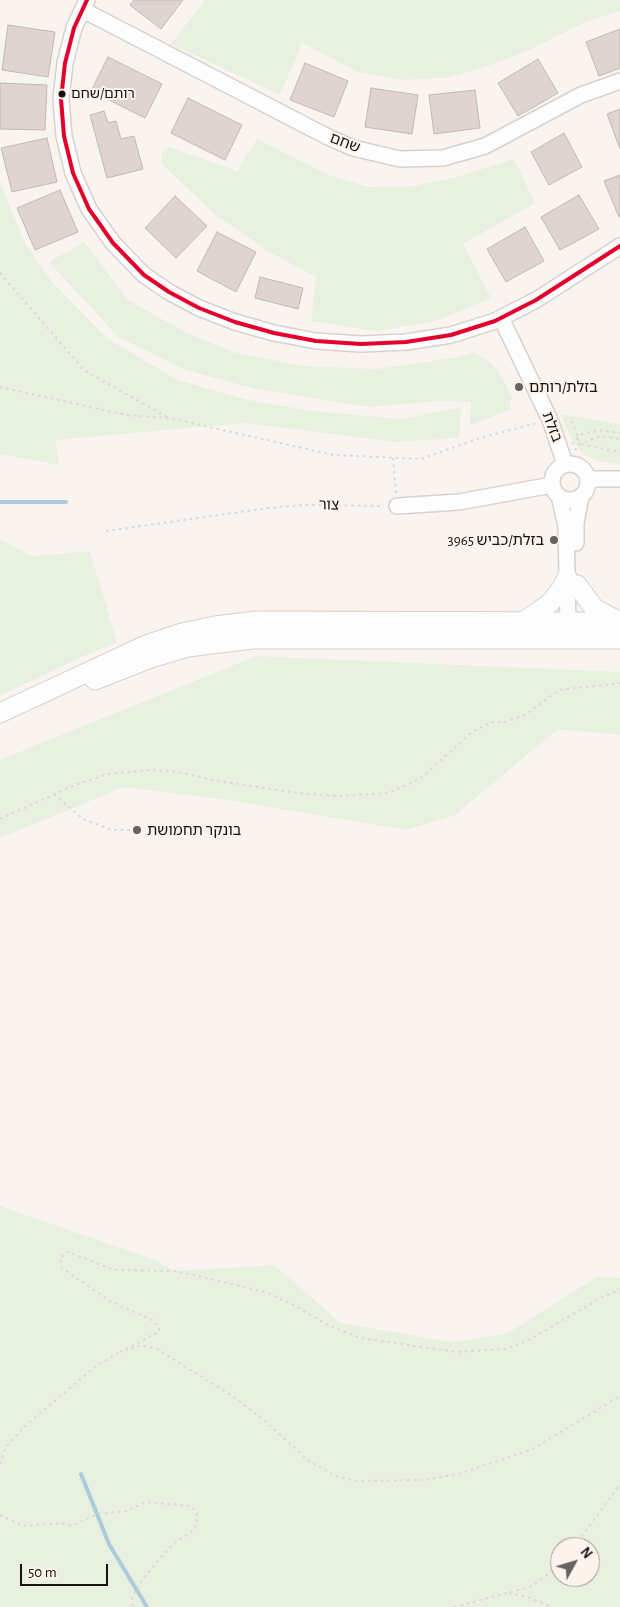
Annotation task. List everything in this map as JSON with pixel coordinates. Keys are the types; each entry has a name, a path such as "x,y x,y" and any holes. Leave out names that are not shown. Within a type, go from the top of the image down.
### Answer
{"main road":[{"path":"523,622 550,603 572,581 594,608 620,622"},
{"path":"0,714 146,645 182,633 215,626 257,621 523,622 573,627 620,639"},
{"path":"0,714 152,658 216,642 573,627 620,622"}],"street":[{"name":"שחם","path":"85,5 328,137 353,148 400,159 443,158 485,146 581,95 620,81"},
{"path":"85,5 74,28 65,63 61,99 66,145 72,173 89,209 112,243 144,275 169,292 199,308 234,322 274,333 316,341 361,344 406,342 451,335 501,318 536,300 620,246"},
{"name":"בזלת","path":"501,318 550,420 563,459"},
{"path":"572,581 576,523 581,497 587,489 588,479 580,466 563,459 553,475 566,526 572,581 573,627"},
{"path":"588,479 620,479"},
{"path":"397,506 459,502 556,490 570,500 581,497"}],"path":[{"path":"0,272 84,370 169,418"},
{"path":"0,387 126,415 169,418 334,455 421,458 483,438 550,420"},
{"path":"572,421 580,444"},
{"path":"563,459 582,434 597,430 620,433"},
{"path":"563,459 580,444 600,436 620,439"},
{"path":"580,444 620,452"},
{"path":"393,457 397,506"},
{"name":"צור","path":"106,531 296,505 397,506"},
{"path":"0,818 74,785 108,774 150,770 178,772 213,780 296,793 338,796 388,793 420,779 472,732 491,722 505,722 525,715 559,690 620,683"},
{"path":"54,794 83,819 112,830 137,830"},
{"path":"0,1464 6,1447 24,1427 96,1366 160,1332 154,1320 110,1301 62,1268 60,1258 68,1252 114,1270 176,1271 265,1292 292,1304 328,1325 360,1338 456,1352 505,1349 527,1341 604,1296 620,1290"},
{"path":"120,1352 141,1345 157,1349 234,1397 265,1421 309,1461 336,1476 357,1481 423,1480 458,1474 531,1450 620,1396"},
{"path":"581,1537 620,1484"},
{"path":"0,1515 23,1526 62,1523 71,1526 98,1514 127,1511 145,1502 191,1506 197,1513 197,1524 191,1532 174,1543 142,1580 132,1597 133,1607"},
{"path":"454,1607 530,1587 550,1571"},
{"path":"507,1593 528,1597 552,1607"}],"green space":[{"path":"205,0 620,0 620,11 585,22 529,50 485,67 447,78 400,80 358,72 302,43 280,95 171,44"},
{"path":"257,139 331,176 369,187 414,186 460,176 514,159 535,203 463,244 491,298 436,321 376,331 311,321 316,277 269,252 213,213 161,163 162,153 169,147 237,171"},
{"path":"0,183 25,243 52,282 108,339 177,380 248,400 313,411 403,419 461,407 459,438 396,442 245,423 55,440 59,465 0,454"},
{"path":"84,242 128,300 185,332 233,352 303,366 377,369 459,357 474,352 491,363 502,378 512,397 509,410 470,425 471,402 439,401 370,407 256,389 186,370 118,337 49,262"},
{"path":"561,414 620,424 620,464 596,461 583,454 570,437"},
{"path":"0,539 31,556 90,551 117,643 81,657 0,696"},
{"path":"256,656 620,672 620,735 558,729 455,815 406,830 227,800 124,787 0,838 0,760"},
{"path":"0,1206 155,1260 176,1271 274,1265 341,1323 451,1342 506,1334 597,1277 620,1278 620,1607 0,1607"}],"building":[{"path":"134,0 183,0 161,29 130,5"},
{"path":"8,25 55,32 48,77 2,70"},
{"path":"620,29 620,68 599,76 586,42"},
{"path":"108,57 162,84 145,118 91,91"},
{"path":"538,59 558,93 518,116 498,83"},
{"path":"305,63 348,81 334,117 290,100"},
{"path":"0,83 47,85 45,130 0,129"},
{"path":"371,88 418,95 412,134 365,127"},
{"path":"475,90 480,128 434,134 429,95"},
{"path":"188,98 242,125 225,160 171,133"},
{"path":"620,109 620,149 607,114"},
{"path":"104,111 108,123 116,121 121,139 134,136 143,169 107,178 90,115"},
{"path":"564,133 582,167 549,185 531,152"},
{"path":"47,138 57,182 12,192 1,148"},
{"path":"620,175 620,217 619,217 604,181"},
{"path":"60,190 78,232 35,250 17,208"},
{"path":"579,195 599,229 560,250 541,217"},
{"path":"175,196 207,226 176,258 145,228"},
{"path":"525,227 544,261 506,282 487,249"},
{"path":"217,232 256,252 236,292 197,271"},
{"path":"260,277 303,288 298,309 255,298"}],"waterway":[{"path":"0,502 66,502"},
{"path":"81,1474 109,1544 147,1607"}],"transit line":[{"path":"87,0 74,28 65,63 61,99 64,136 73,173 89,209 113,243 144,275 169,292 199,308 235,322 274,333 316,341 361,344 406,342 451,335 495,321 536,300 620,246"}],"place":[{"name":"רותם/שחם","path":"62,94"},
{"name":"בזלת/רותם","path":"519,387"},
{"name":"בזלת/כביש 3965","path":"554,540"},
{"name":"בונקר תחמושת","path":"137,830"}]}
